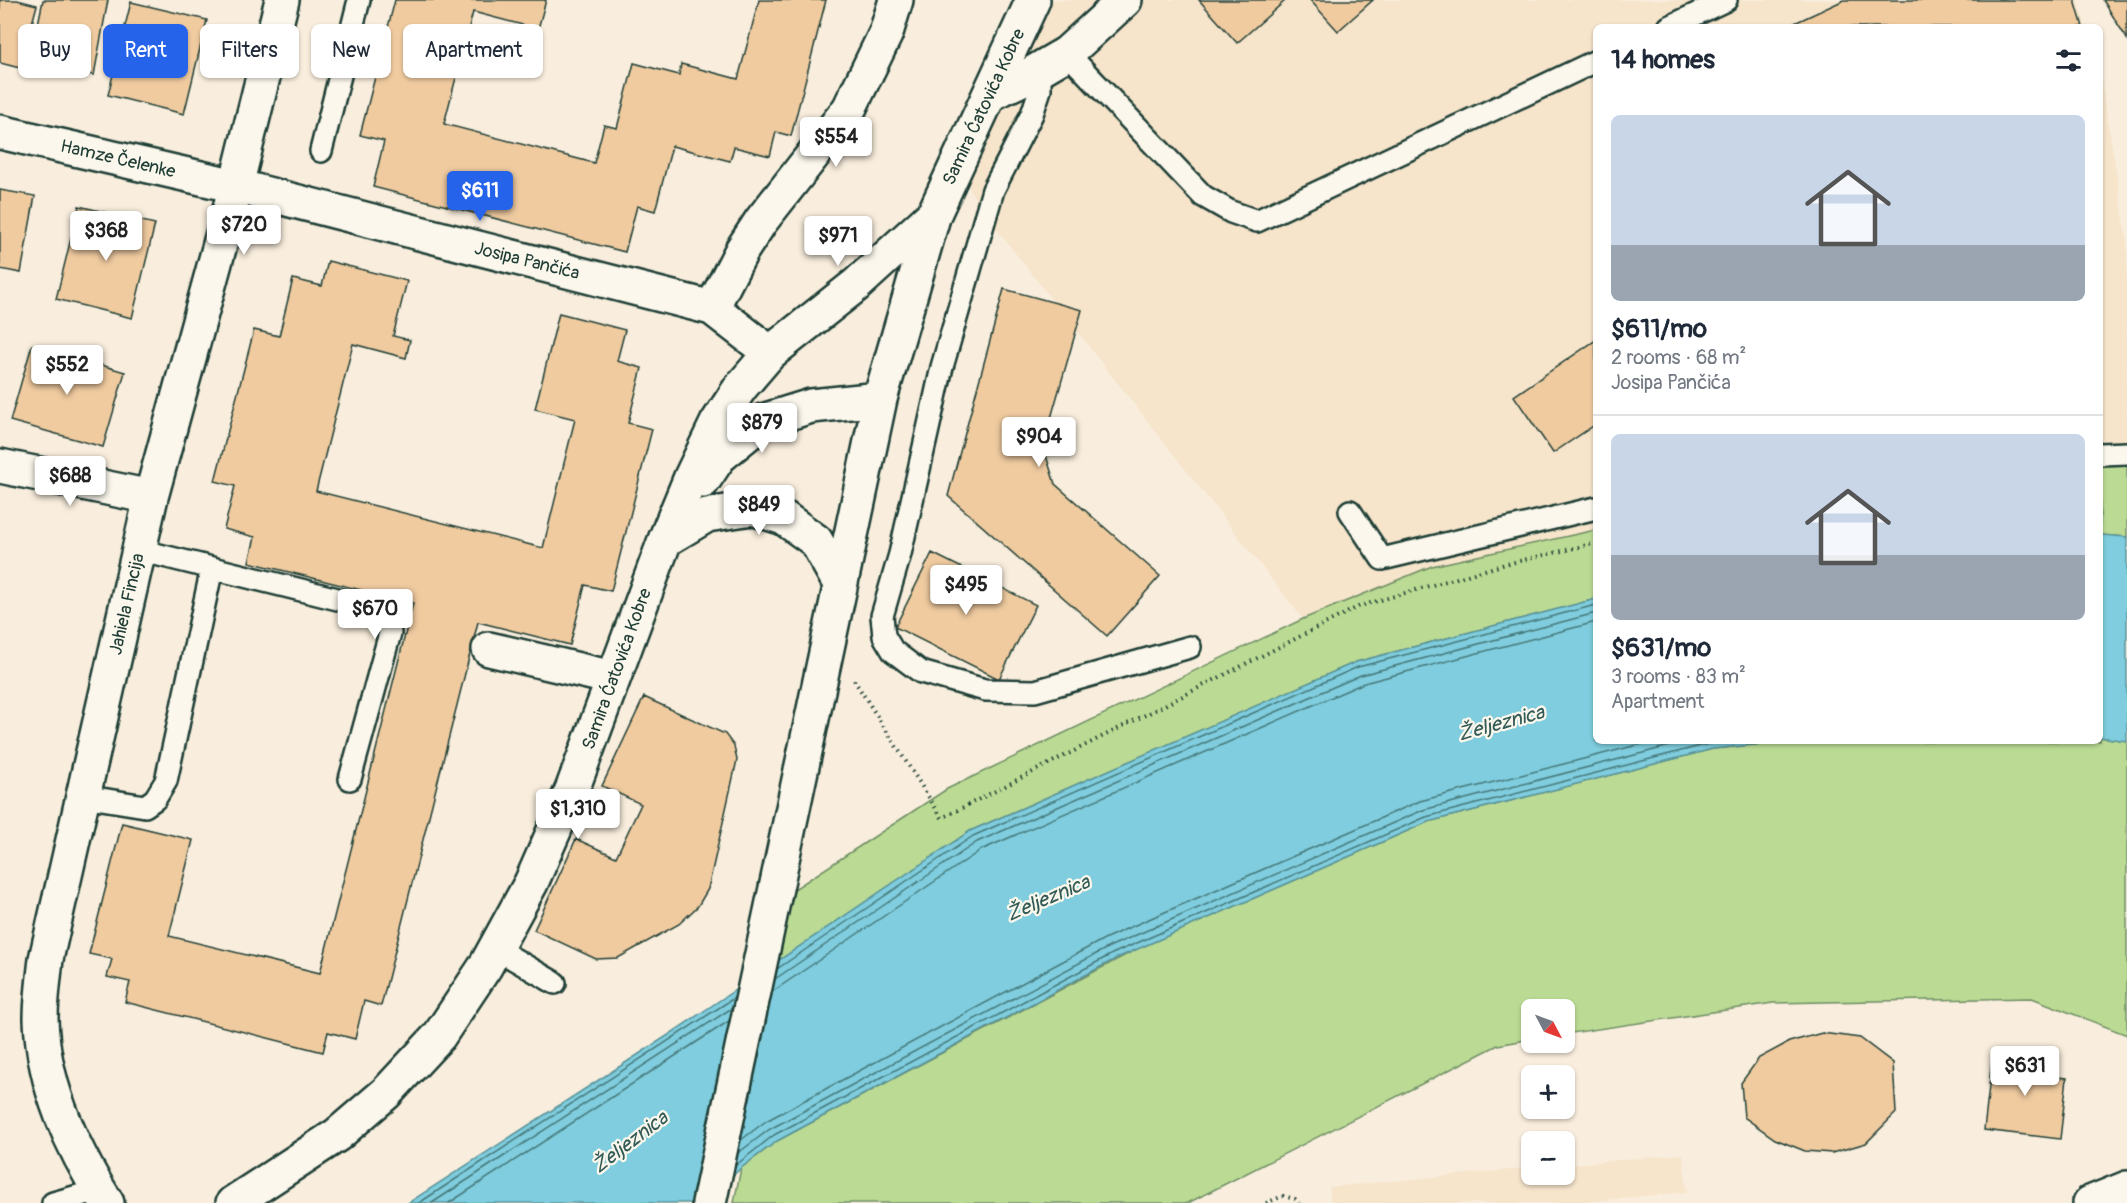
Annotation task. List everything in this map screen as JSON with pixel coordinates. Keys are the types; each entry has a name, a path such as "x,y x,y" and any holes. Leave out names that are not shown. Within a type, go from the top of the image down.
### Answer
{"street":[{"name":"Jahiela Fincija","path":"103,1197 73,1145 56,1103 45,1056 41,1018 46,959 151,497 236,186 282,0"},
{"path":"712,308 742,250 761,221 849,109 886,33 896,0"},
{"name":"Samira Ćatovića Kobre","path":"710,1203 880,399 934,214 1033,0"},
{"path":"990,94 1053,61 1125,0"},
{"name":"Hamze Čelenke","path":"0,132 236,186"},
{"name":"Josipa Pančića","path":"236,186 712,308 770,353"},
{"name":"Samira Ćatovića Kobre","path":"233,1203 337,1136 386,1094 439,1036 495,948 531,883 572,790 665,540 691,477 717,423 740,388 770,353 856,285 934,214"},
{"path":"665,540 719,457 763,421 811,406 880,399"},
{"path":"0,466 151,497"},
{"path":"665,540 707,515 752,508 784,518 816,541 840,584"},
{"path":"489,649 613,678"},
{"path":"2090,1203 2127,1188"}],"lane":[{"path":"321,151 359,0"},
{"path":"1674,24 1726,0"},
{"path":"1190,647 1035,691 985,690 921,672 892,651 884,636 882,616 900,554 942,367 993,190 1032,114 1053,61 1203,196 1231,212 1257,221 1593,62"},
{"path":"2103,454 2127,453"},
{"path":"1350,511 1382,559 1593,509"},
{"path":"139,550 378,609 387,618 390,633 350,779"},
{"path":"83,796 145,806 155,799 166,781 212,568"},
{"path":"495,948 555,984"},
{"path":"53,1203 103,1197"}],"path":[{"path":"826,649 942,818 1360,606 1502,565 1593,544"},
{"path":"1266,1203 1283,1196 1295,1199 1299,1203"}],"shaded area":[{"path":"1033,0 2078,0 2085,24 1593,24 1593,531 1432,566 1303,619 980,208 956,165"},
{"path":"2103,92 2127,238 2127,453 2103,454"},
{"path":"1683,1154 1687,1192 1572,1203 1331,1203 1329,1187 1521,1169 1521,1185 1575,1185 1575,1164"}],"green space":[{"path":"2127,453 2127,537 2103,535 2103,454"},
{"path":"1593,531 1593,600 1356,662 970,831 757,979 773,903 947,789 1303,619 1432,566"},
{"path":"2103,737 2127,741 2127,1035 2032,998 1773,1003 1575,1033 1575,999 1521,999 1521,1041 1498,1045 1188,1203 734,1203 741,1168 777,1141 1135,950 1428,822 1713,749 1763,744 2103,744"}],"water":[{"path":"2103,535 2127,537 2127,741 2103,737"},
{"name":"Željeznica","path":"1593,600 1593,744 1763,744 1713,749 1428,822 1117,958 777,1141 741,1168 705,1203 408,1203 670,1034 970,831 1356,662"}],"building":[{"path":"0,0 17,0 37,5 32,24 18,24 18,68 0,63"},
{"path":"43,0 108,0 94,75 91,74 91,24 38,24"},
{"path":"395,0 546,0 539,24 519,24 473,12 470,24 403,24 403,78 456,78 444,124 594,163 604,125 617,128 634,63 679,75 681,64 738,79 759,0 826,0 791,136 776,132 770,156 734,147 730,161 672,146 655,211 637,206 625,252 373,187 384,141 360,135 375,78 391,78 391,24 389,24"},
{"path":"1199,0 1286,0 1237,43"},
{"path":"1310,0 1373,0 1338,31"},
{"path":"1844,0 2075,0 2082,24 1792,24"},
{"path":"2103,0 2127,0 2127,39"},
{"path":"131,2 207,20 206,24 200,24 200,49 184,114 108,95 112,78 188,78 188,24 126,24"},
{"path":"0,190 35,196 21,273 0,269"},
{"path":"79,206 155,224 132,318 56,299"},
{"path":"328,261 407,281 393,336 410,340 406,358 353,344 316,491 543,548 575,419 535,409 559,313 625,330 617,361 642,368 628,423 652,429 611,591 585,585 570,645 478,622 381,1006 364,1001 355,1039 328,1032 323,1052 125,1002 130,982 107,977 112,959 89,954 122,823 193,840 169,936 320,973 413,603 249,562 255,537 224,529 235,486 215,481 254,330 279,336 293,279 322,286"},
{"path":"1004,289 1082,310 1043,446 1055,484 1160,576 1107,636 948,496"},
{"path":"1593,342 1593,426 1553,453 1514,396"},
{"path":"32,345 125,372 103,447 10,421"},
{"path":"932,553 1036,605 999,679 895,627"},
{"path":"644,697 725,734 734,746 737,760 708,889 698,906 679,924 618,958 596,959 534,930 576,839 616,857 641,804 602,786"},
{"path":"1822,1033 1860,1038 1893,1063 1896,1113 1866,1143 1832,1153 1805,1151 1775,1139 1744,1117 1741,1083 1759,1058 1789,1042"},
{"path":"1993,1051 2049,1057 2047,1076 2067,1078 2060,1139 1984,1130"}]}
